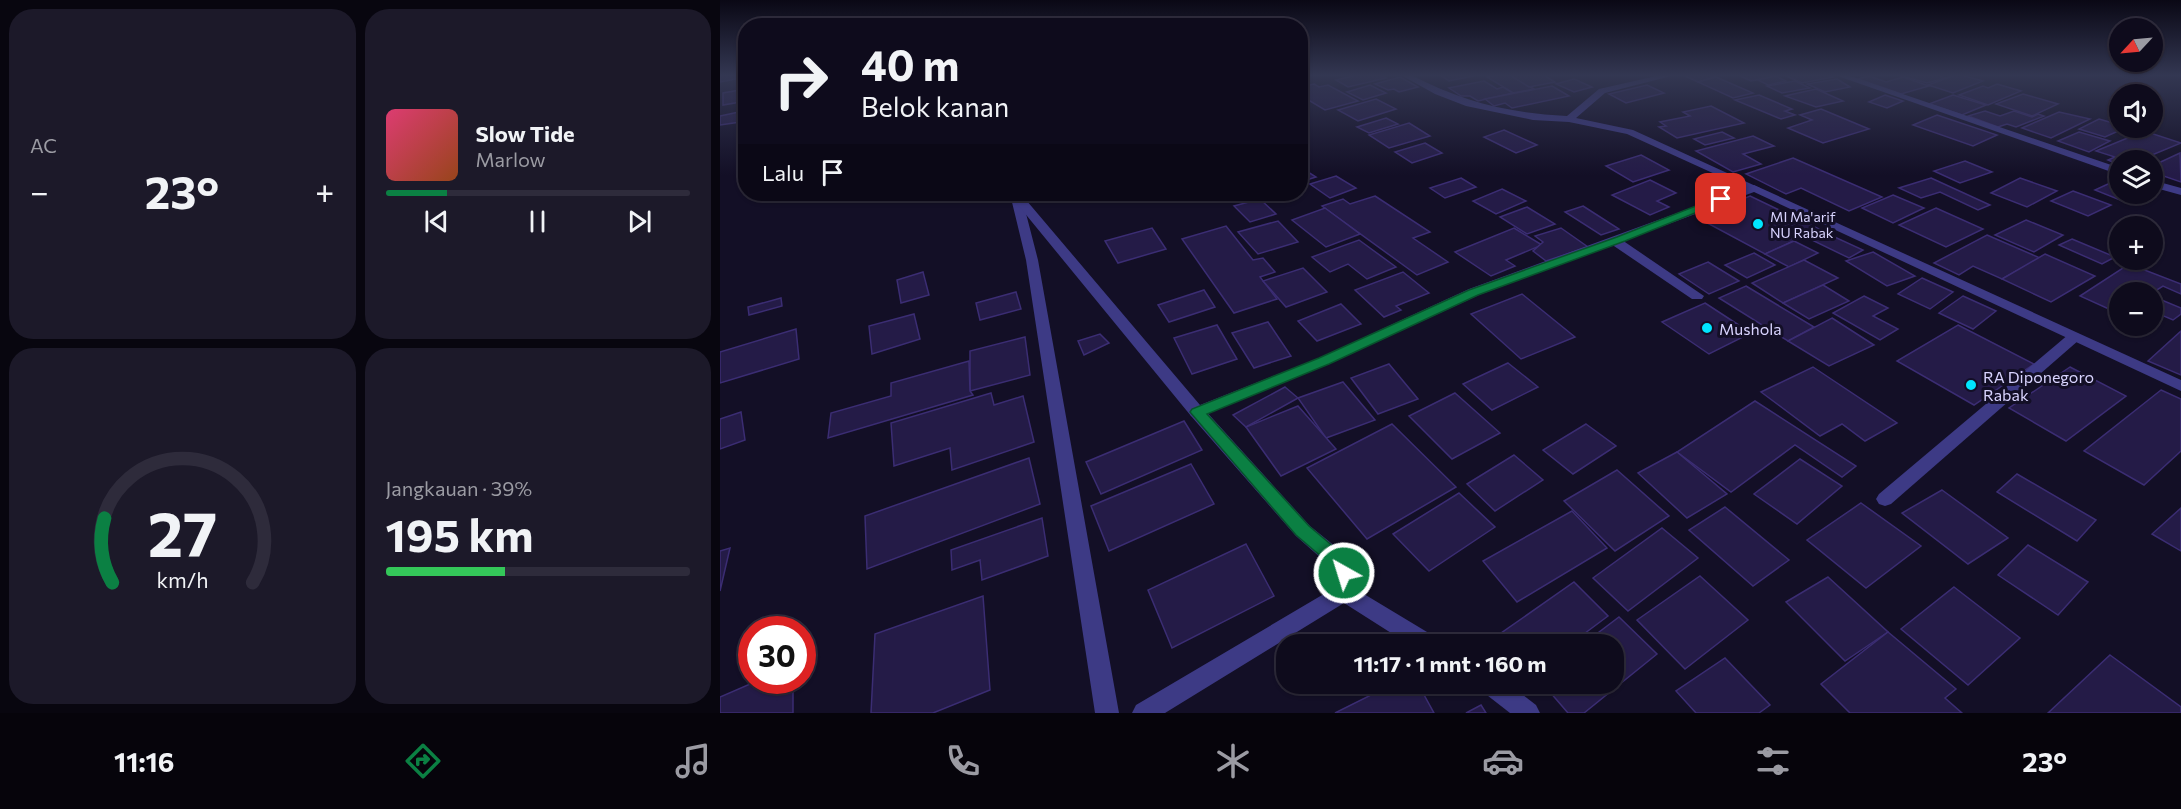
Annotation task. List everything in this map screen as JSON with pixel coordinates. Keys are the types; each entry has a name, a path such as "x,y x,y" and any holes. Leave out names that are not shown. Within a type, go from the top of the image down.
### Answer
{"street":[{"path":"1490,108 1533,117 1569,119 1630,132 2181,386"},
{"path":"1569,119 1582,108"},
{"path":"1935,108 2109,168"},
{"path":"2163,186 2181,192"},
{"path":"1197,412 1324,361 1474,292 1754,188"},
{"path":"1017,201 1032,260 1107,713"},
{"path":"1021,201 1197,412 1303,531 1329,553 1344,573 1344,592"},
{"path":"1615,241 1697,296"},
{"path":"1885,498 2074,337"},
{"path":"1344,592 1411,634"},
{"path":"1144,713 1344,592"},
{"path":"1504,694 1528,713"}],"building":[{"path":"1344,108 1396,109 1358,121 1338,110"},
{"path":"1715,108 1744,123 1677,138 1659,127 1666,126 1660,122 1690,116 1683,112"},
{"path":"1755,108 1792,109 1785,111 1795,115 1781,119"},
{"path":"1942,108 1978,108 1962,115"},
{"path":"2009,108 2049,108 2032,116"},
{"path":"1821,109 1869,129 1823,143 1788,128 1812,120 1800,115"},
{"path":"1985,111 2000,116 2014,111 2032,117 2038,114 2044,116 2016,127 2007,124 1998,127 1968,116"},
{"path":"738,112 738,122 720,125 720,116"},
{"path":"2059,112 2090,119 2051,138 2022,128"},
{"path":"1937,115 1997,135 1973,146 1913,125"},
{"path":"1386,118 1398,124 1369,133 1357,127"},
{"path":"2099,119 2109,122 2109,135 2105,137 2079,129"},
{"path":"1409,123 1430,136 1389,148 1369,135"},
{"path":"1504,130 1537,145 1516,153 1484,137"},
{"path":"1722,132 1734,138 1705,145 1694,139"},
{"path":"2079,132 2110,141 2089,152 2058,141"},
{"path":"1753,136 1774,146 1743,154 1761,164 1733,172 1696,151"},
{"path":"2163,137 2181,143 2163,150 2109,150 2109,155 2096,151 2128,138"},
{"path":"1425,143 1442,153 1412,163 1395,152"},
{"path":"2180,153 2181,182 2163,176 2163,161"},
{"path":"1641,155 1669,170 1633,182 1606,166"},
{"path":"1793,158 1882,197 1849,211 1801,188 1786,194 1746,174"},
{"path":"1965,161 1992,172 1960,183 1934,171"},
{"path":"1308,172 1316,177 1308,180"},
{"path":"1336,176 1356,188 1330,198 1310,184"},
{"path":"1461,178 1476,187 1445,198 1430,188"},
{"path":"1931,178 1990,205 1978,210 1940,192 1921,198 1899,188"},
{"path":"2020,178 2057,191 2027,207 1991,193"},
{"path":"1650,180 1676,193 1657,201 1669,207 1650,215 1612,195"},
{"path":"2109,184 2109,196 2095,190"},
{"path":"1502,189 1526,201 1496,214 1473,201"},
{"path":"2073,191 2111,205 2088,216 2051,201"},
{"path":"1893,195 1924,208 1893,223 1862,208"},
{"path":"1375,196 1430,232 1413,238 1448,262 1417,275 1322,206 1343,199 1350,204"},
{"name":"MI Ma'arif NU Rabak","path":"1750,196 1819,229 1765,254 1698,218"},
{"path":"1262,201 1276,214 1250,222 1234,206"},
{"path":"1583,206 1619,229 1601,235 1565,212"},
{"path":"1527,207 1555,224 1527,234 1500,217"},
{"path":"1325,208 1360,234 1326,247 1292,220"},
{"path":"1936,208 1983,229 1946,247 1899,225"},
{"path":"2026,220 2063,235 2034,252 1995,235"},
{"path":"1278,221 1298,242 1258,254 1238,232"},
{"path":"1226,226 1253,260 1263,258 1275,272 1260,277 1277,299 1234,313 1182,239"},
{"path":"1152,228 1166,249 1118,263 1105,241"},
{"path":"1514,228 1542,245 1506,260 1515,266 1491,276 1455,252"},
{"path":"1561,228 1588,247 1546,261 1533,251 1543,242 1535,236"},
{"path":"1828,234 1863,250 1849,258 1814,241"},
{"path":"1987,235 2040,258 2002,279 1973,266 1959,275 1934,263"},
{"path":"2072,239 2109,254 2109,260 2102,264 2059,245"},
{"path":"1359,240 1396,267 1367,279 1348,264 1330,272 1312,257"},
{"path":"1794,241 1818,253 1789,267 1765,254"},
{"path":"1873,252 1915,276 1887,286 1846,261"},
{"path":"1754,253 1775,265 1747,278 1725,265"},
{"path":"2045,254 2095,276 2051,302 2002,279"},
{"path":"1804,260 1838,278 1783,303 1752,283"},
{"path":"1708,262 1739,281 1709,294 1679,274"},
{"path":"1303,268 1327,292 1286,307 1263,281"},
{"path":"2120,270 2145,270 2181,284 2181,294 2163,286 2163,282 2109,282 2109,309 2080,296"},
{"path":"923,272 929,295 901,303 897,280"},
{"path":"1403,272 1429,293 1396,306 1401,310 1384,317 1355,290"},
{"path":"1922,278 1953,292 1930,309 1898,294"},
{"path":"1823,285 1849,301 1809,319 1783,303"},
{"path":"1746,286 1814,327 1788,341 1719,298"},
{"path":"1204,290 1215,307 1169,322 1158,305"},
{"path":"1016,292 1021,309 980,320 976,303"},
{"path":"1522,294 1575,337 1521,359 1471,314"},
{"path":"1864,296 1888,308 1873,316 1898,329 1880,340 1833,313"},
{"path":"1963,296 1996,311 1973,329 1939,313"},
{"path":"781,298 782,306 749,315 748,307"},
{"path":"2163,301 2181,308 2181,314 2173,320 2164,316"},
{"name":"Mushola","path":"1705,303 1751,333 1709,354 1662,322"},
{"path":"1341,304 1361,324 1317,341 1298,321"},
{"path":"914,314 920,339 872,354 869,326"},
{"path":"1832,318 1874,345 1829,366 1788,341"},
{"path":"1268,322 1291,356 1254,368 1232,333"},
{"path":"1217,325 1237,359 1192,374 1174,338"},
{"name":"RA Diponegoro Rabak","path":"1958,325 2034,364 1974,405 1897,361"},
{"path":"796,329 799,359 720,383 720,352"},
{"path":"2181,331 2181,375 2148,361"},
{"path":"1100,334 1109,343 1084,355 1078,341"},
{"path":"1025,337 1030,375 970,391 970,351"},
{"path":"969,361 970,391 973,395 828,438 831,413 891,396 891,383"},
{"path":"1508,363 1538,387 1492,410 1463,384"},
{"path":"1389,364 1418,399 1378,414 1351,378"},
{"path":"1813,367 1897,423 1865,441 1842,424 1820,436 1761,392"},
{"path":"2070,367 2126,396 2066,441 2009,408"},
{"path":"1343,382 1375,420 1326,438 1298,398"},
{"path":"1285,387 1298,398 1246,427 1233,415"},
{"path":"2161,390 2181,399 2181,451 2144,485 2084,451"},
{"path":"991,393 994,405 1023,396 1034,442 952,470 950,448 894,466 891,423"},
{"path":"1455,393 1500,433 1452,459 1409,416"},
{"path":"1755,401 1856,466 1842,477 1795,445 1731,492 1677,452"},
{"path":"1298,406 1336,449 1281,476 1246,427"},
{"path":"741,412 745,440 720,449 720,419"},
{"path":"1184,421 1202,450 1101,494 1086,462"},
{"path":"1392,424 1456,487 1367,539 1307,468"},
{"path":"1586,424 1616,446 1573,474 1543,450"},
{"path":"1677,452 1727,494 1687,518 1638,473"},
{"path":"1514,455 1543,480 1495,511 1467,484"},
{"path":"1029,458 1040,504 867,569 865,516"},
{"path":"1800,459 1842,486 1797,524 1754,494"},
{"path":"1191,464 1214,504 1109,551 1091,506"},
{"path":"1617,470 1669,516 1615,551 1564,501"},
{"path":"2017,474 2096,520 2077,541 1997,492"},
{"path":"1942,490 2008,538 1968,564 1902,513"},
{"path":"1459,493 1495,527 1429,571 1393,534"},
{"path":"1861,503 1921,546 1866,588 1807,540"},
{"path":"1725,507 1789,560 1753,586 1689,530"},
{"path":"2181,508 2181,551 2152,534"},
{"path":"1572,511 1607,548 1517,602 1483,561"},
{"path":"1042,518 1048,556 982,580 980,560 952,570 951,550"},
{"path":"1662,528 1698,558 1628,611 1593,578"},
{"path":"1246,544 1274,596 1172,648 1148,590"},
{"path":"2028,545 2088,582 2058,615 1998,575"},
{"path":"730,548 720,591 720,551"},
{"path":"1700,576 1748,620 1685,669 1637,620"},
{"path":"1828,577 1888,632 1845,661 1786,602"},
{"path":"1574,582 1608,616 1584,634 1500,634"},
{"path":"1954,587 2020,638 1968,685 1901,629"},
{"path":"983,596 990,690 933,713 871,713 875,634"},
{"path":"1619,617 1657,654 1624,681 1624,634 1597,634"},
{"path":"1888,632 1956,689 1945,698 1962,713 1850,713 1821,684"},
{"path":"2110,655 2181,707 2181,713 2048,713"},
{"path":"1725,658 1770,705 1759,713 1696,713 1676,691"},
{"path":"738,689 738,694 793,694 793,713 720,713 720,697"},
{"path":"1373,694 1424,694 1434,713 1335,713"},
{"path":"1552,694 1608,694 1584,713 1568,713"},
{"path":"1481,705 1486,713 1466,713"}],"place":[{"name":"MI Ma'arif NU Rabak","path":"1758,224"},
{"name":"Mushola","path":"1707,328"},
{"name":"RA Diponegoro Rabak","path":"1971,385"}],"route":[{"path":"1344,573 1329,553 1303,531 1197,412 1324,361 1474,292 1621,239 1721,199"}]}
